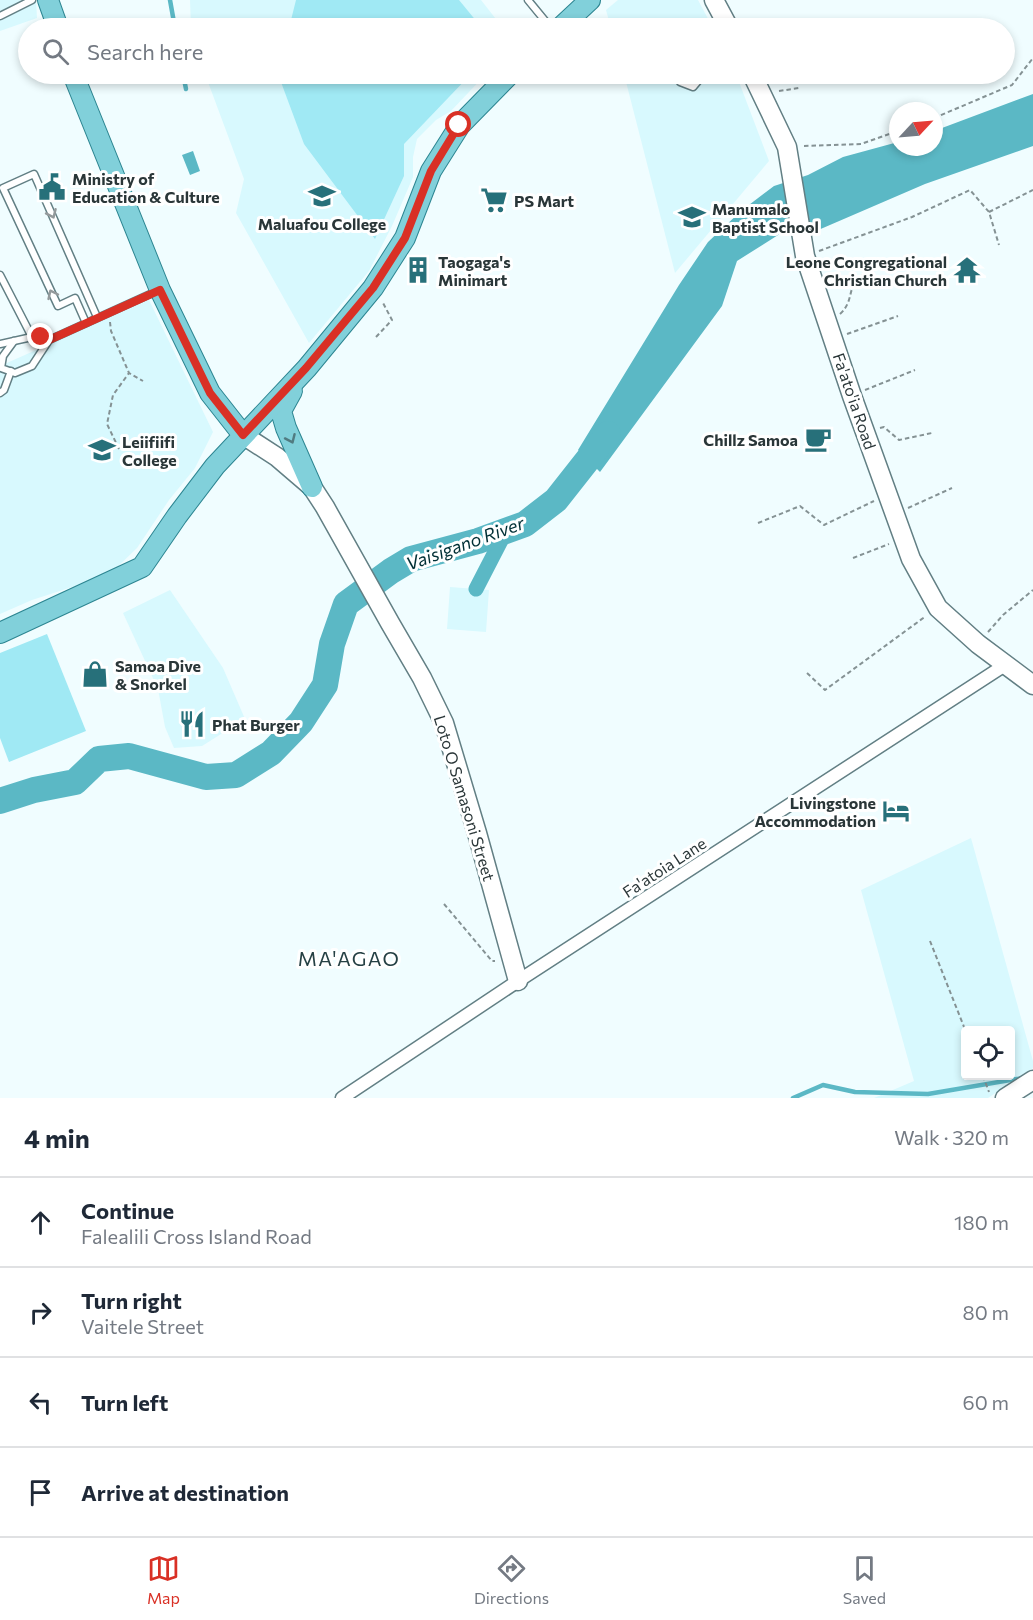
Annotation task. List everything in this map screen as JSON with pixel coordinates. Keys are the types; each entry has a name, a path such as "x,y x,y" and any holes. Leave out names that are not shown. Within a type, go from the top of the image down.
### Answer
{"main road":[{"path":"48,0 54,18"},
{"path":"571,18 590,0"},
{"path":"714,0 724,18"},
{"path":"77,84 160,290 210,393 243,435 277,457 312,487"},
{"path":"0,633 142,567 215,466 306,368 373,288 405,238 431,171 459,125 500,84"},
{"name":"Fa'ato'ia Road","path":"756,84 788,151 804,251 887,495 921,579 938,608 978,644 1033,685"},
{"path":"306,368 281,411 312,487"},
{"name":"Loto O Samasoni Street","path":"312,487 422,678 444,723 518,981"},
{"path":"1005,1098 1031,1085"}],"street":[{"name":"Fa'atoia Lane","path":"342,1098 1005,665"}],"lane":[{"path":"0,16 32,0"},
{"path":"528,0 543,18"},
{"path":"86,322 75,298 58,306 3,188 34,174 97,317"},
{"path":"0,275 32,336"},
{"path":"14,340 3,356 1,368 15,373 32,366 49,340 160,290"},
{"path":"0,344 32,336 49,340"},
{"path":"0,393 4,390 11,371"}],"path":[{"path":"1015,81 1033,58"},
{"path":"943,114 1013,84"},
{"path":"761,94 799,88"},
{"path":"788,151 861,144 889,134"},
{"path":"804,251 912,216 970,190 989,212 999,245"},
{"path":"989,212 1033,190"},
{"path":"827,321 846,309 852,284 858,277 869,271"},
{"path":"373,288 390,313 392,320 376,338"},
{"path":"109,313 111,331 129,373 143,381"},
{"path":"833,339 898,316"},
{"path":"852,396 915,370"},
{"path":"118,449 107,424 113,395 129,373"},
{"path":"866,433 884,427 899,440 932,433"},
{"path":"894,514 952,488"},
{"path":"758,523 800,506 824,525 887,495"},
{"path":"853,558 903,538"},
{"path":"978,644 1003,615 1033,590"},
{"path":"807,673 825,690 938,608"},
{"path":"444,904 492,961 513,962"},
{"path":"930,941 964,1026"},
{"path":"984,1080 991,1098"}],"shaded area":[{"path":"0,0 36,0 37,18 18,18 18,25 0,31"},
{"path":"190,0 481,0 495,18 191,18"},
{"path":"296,0 459,0 474,18 292,18"},
{"path":"618,0 698,0 708,18 608,18 606,10"},
{"name":"Maluafou College","path":"209,84 477,84 451,111 436,120 417,139 413,157 413,177 369,271 309,343 236,213 244,179"},
{"path":"282,84 461,84 404,144 404,176 375,239 304,144"},
{"name":"Manumalo Baptist School","path":"627,84 740,84 769,161 675,273"},
{"path":"1033,94 1033,146 925,184 816,231 786,230 737,261 722,306 600,472 578,450 679,285 708,242 741,211 774,186 808,175 843,157 889,144 889,156 943,156 943,128"},
{"path":"193,151 200,171 190,175 182,155"},
{"name":"Leiifiifi College","path":"149,300 213,432 195,468 169,500 137,548 109,575 32,600 0,614 0,366"},
{"path":"450,587 489,590 486,632 447,629"},
{"path":"170,590 223,668 245,719 202,746 174,748 165,727 158,689 123,613"},
{"path":"47,634 86,731 9,762 0,738 0,653"},
{"path":"971,838 1033,1061 1033,1068 1015,1080 988,1098 874,1098 914,1081 861,890"}],"waterway":[{"path":"170,0 173,18"},
{"path":"185,84 186,89"},
{"name":"Vaisigano River","path":"0,801 34,790 75,782 99,759 129,756 206,777 236,775 271,753 301,722 325,685 332,644 346,604 411,559 478,541 525,524 556,500 608,434"},
{"path":"476,589 506,531"},
{"path":"793,1098 823,1085 855,1092 928,1094 1023,1078"}],"place":[{"name":"Ministry of Education & Culture","path":"52,187"},
{"name":"Maluafou College","path":"322,196"},
{"name":"PS Mart","path":"494,200"},
{"name":"Manumalo Baptist School","path":"692,217"},
{"name":"Taogaga's Minimart","path":"418,270"},
{"name":"Leone Congregational Christian Church","path":"967,270"},
{"name":"Chillz Samoa","path":"818,439"},
{"name":"Leiifiifi College","path":"102,450"},
{"name":"Samoa Dive & Snorkel","path":"95,674"},
{"name":"Phat Burger","path":"192,724"},
{"name":"Livingstone Accommodation","path":"896,811"}],"district":[{"name":"MA'AGAO","path":"349,958"}],"route":[{"path":"41,337 49,340 160,290 210,393 243,435 306,368 373,288 405,238 431,171 459,125"}]}
